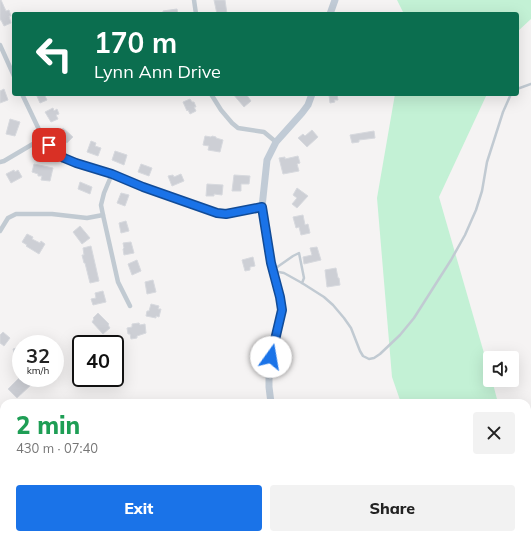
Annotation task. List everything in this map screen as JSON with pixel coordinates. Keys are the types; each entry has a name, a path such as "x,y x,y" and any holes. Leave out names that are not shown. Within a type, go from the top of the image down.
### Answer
{"street":[{"path":"194,0 196,12"},
{"path":"331,12 335,0"},
{"path":"0,45 12,72"},
{"path":"23,96 43,138 55,152 64,158 217,213 226,214 262,207"},
{"path":"212,96 221,110 238,128 264,132 276,142"},
{"path":"270,399 269,366 282,310 271,263 262,207 267,160 276,142 302,113 308,105 311,96"},
{"path":"0,162 43,138"},
{"path":"112,174 101,205 118,282 130,306"},
{"path":"0,231 8,218 16,214 52,214 87,218 103,215"}],"lane":[{"path":"519,88 531,84"},
{"path":"273,270 284,273 302,283 324,297 333,305 351,328 363,356 369,359 374,358 386,350 414,318 465,235 476,210 487,162 503,112 510,96"},
{"path":"273,270 300,252 304,278 302,283"}],"green space":[{"path":"397,0 531,0 531,19 519,30 519,12 403,12"},
{"path":"395,96 486,96 439,197 483,351 483,387 494,387 497,399 400,399 392,377 377,198"}],"building":[{"path":"0,0 6,11 9,10 11,16 9,16 11,23 4,26 0,20"},
{"path":"214,0 225,0 227,12 217,12"},
{"path":"177,9 178,12 163,12"},
{"path":"4,89 8,100 0,103 0,91"},
{"path":"37,96 45,96 47,100 40,103"},
{"path":"235,96 247,96 251,101 244,107"},
{"path":"329,96 337,96 338,100 334,100 335,102 330,103"},
{"path":"190,99 194,102 196,111 190,114 183,102"},
{"path":"53,108 54,111 57,109 59,114 56,115 58,119 51,122 45,112"},
{"path":"10,119 20,122 15,136 6,134"},
{"path":"63,128 73,137 67,143 58,135"},
{"path":"312,130 318,137 307,147 298,138 303,134 305,136"},
{"path":"374,131 375,138 359,140 359,142 352,143 350,135"},
{"path":"205,136 212,136 223,140 220,152 208,150 209,146 203,145"},
{"path":"91,141 96,143 95,146 101,148 98,156 87,152"},
{"path":"115,151 127,155 124,165 112,160"},
{"path":"298,156 300,163 297,164 299,171 283,174 279,158 285,157 285,159"},
{"path":"34,164 53,168 50,181 41,180 42,176 38,176 38,174 32,172"},
{"path":"141,164 152,168 149,176 138,172"},
{"path":"14,170 15,172 18,170 22,177 11,183 6,174"},
{"path":"181,174 184,181 172,186 168,176 173,175 174,177"},
{"path":"234,175 250,176 249,184 241,184 241,191 232,191"},
{"path":"80,182 92,187 90,194 78,189"},
{"path":"207,184 223,185 222,195 214,194 214,196 206,196"},
{"path":"297,188 308,196 297,208 292,204 297,198 293,195"},
{"path":"121,193 129,195 125,206 117,203"},
{"path":"303,215 305,225 308,224 310,233 301,235 299,227 296,228 293,217"},
{"path":"126,221 129,231 121,233 119,223"},
{"path":"80,226 90,238 82,244 73,232"},
{"path":"27,234 33,237 32,239 40,243 41,241 45,244 39,254 22,242"},
{"path":"131,242 134,253 124,255 123,243"},
{"path":"91,246 99,281 90,283 82,255 84,255 83,248"},
{"path":"317,247 321,260 304,264 303,257 312,255 310,248"},
{"path":"253,257 255,266 250,267 250,270 245,271 242,260"},
{"path":"137,260 141,271 132,275 128,264"},
{"path":"336,268 340,285 327,287 325,270"},
{"path":"153,280 156,292 147,294 145,282"},
{"path":"103,291 106,302 93,305 91,299 96,298 95,293"},
{"path":"151,304 159,306 158,309 161,309 159,317 156,316 156,318 146,316"},
{"path":"98,313 109,324 108,325 110,328 103,334 92,322 94,319 93,318"},
{"path":"139,323 140,325 145,324 146,333 137,336 137,338 131,339 127,328 132,327 132,324"},
{"path":"3,332 10,338 4,346 0,343 0,335"},
{"path":"12,385 12,387 29,387 17,398 8,389"}],"route":[{"path":"49,145 55,152 64,158 76,163 112,174 143,187 217,213 226,214 262,207 271,263 282,310 271,357"}]}
